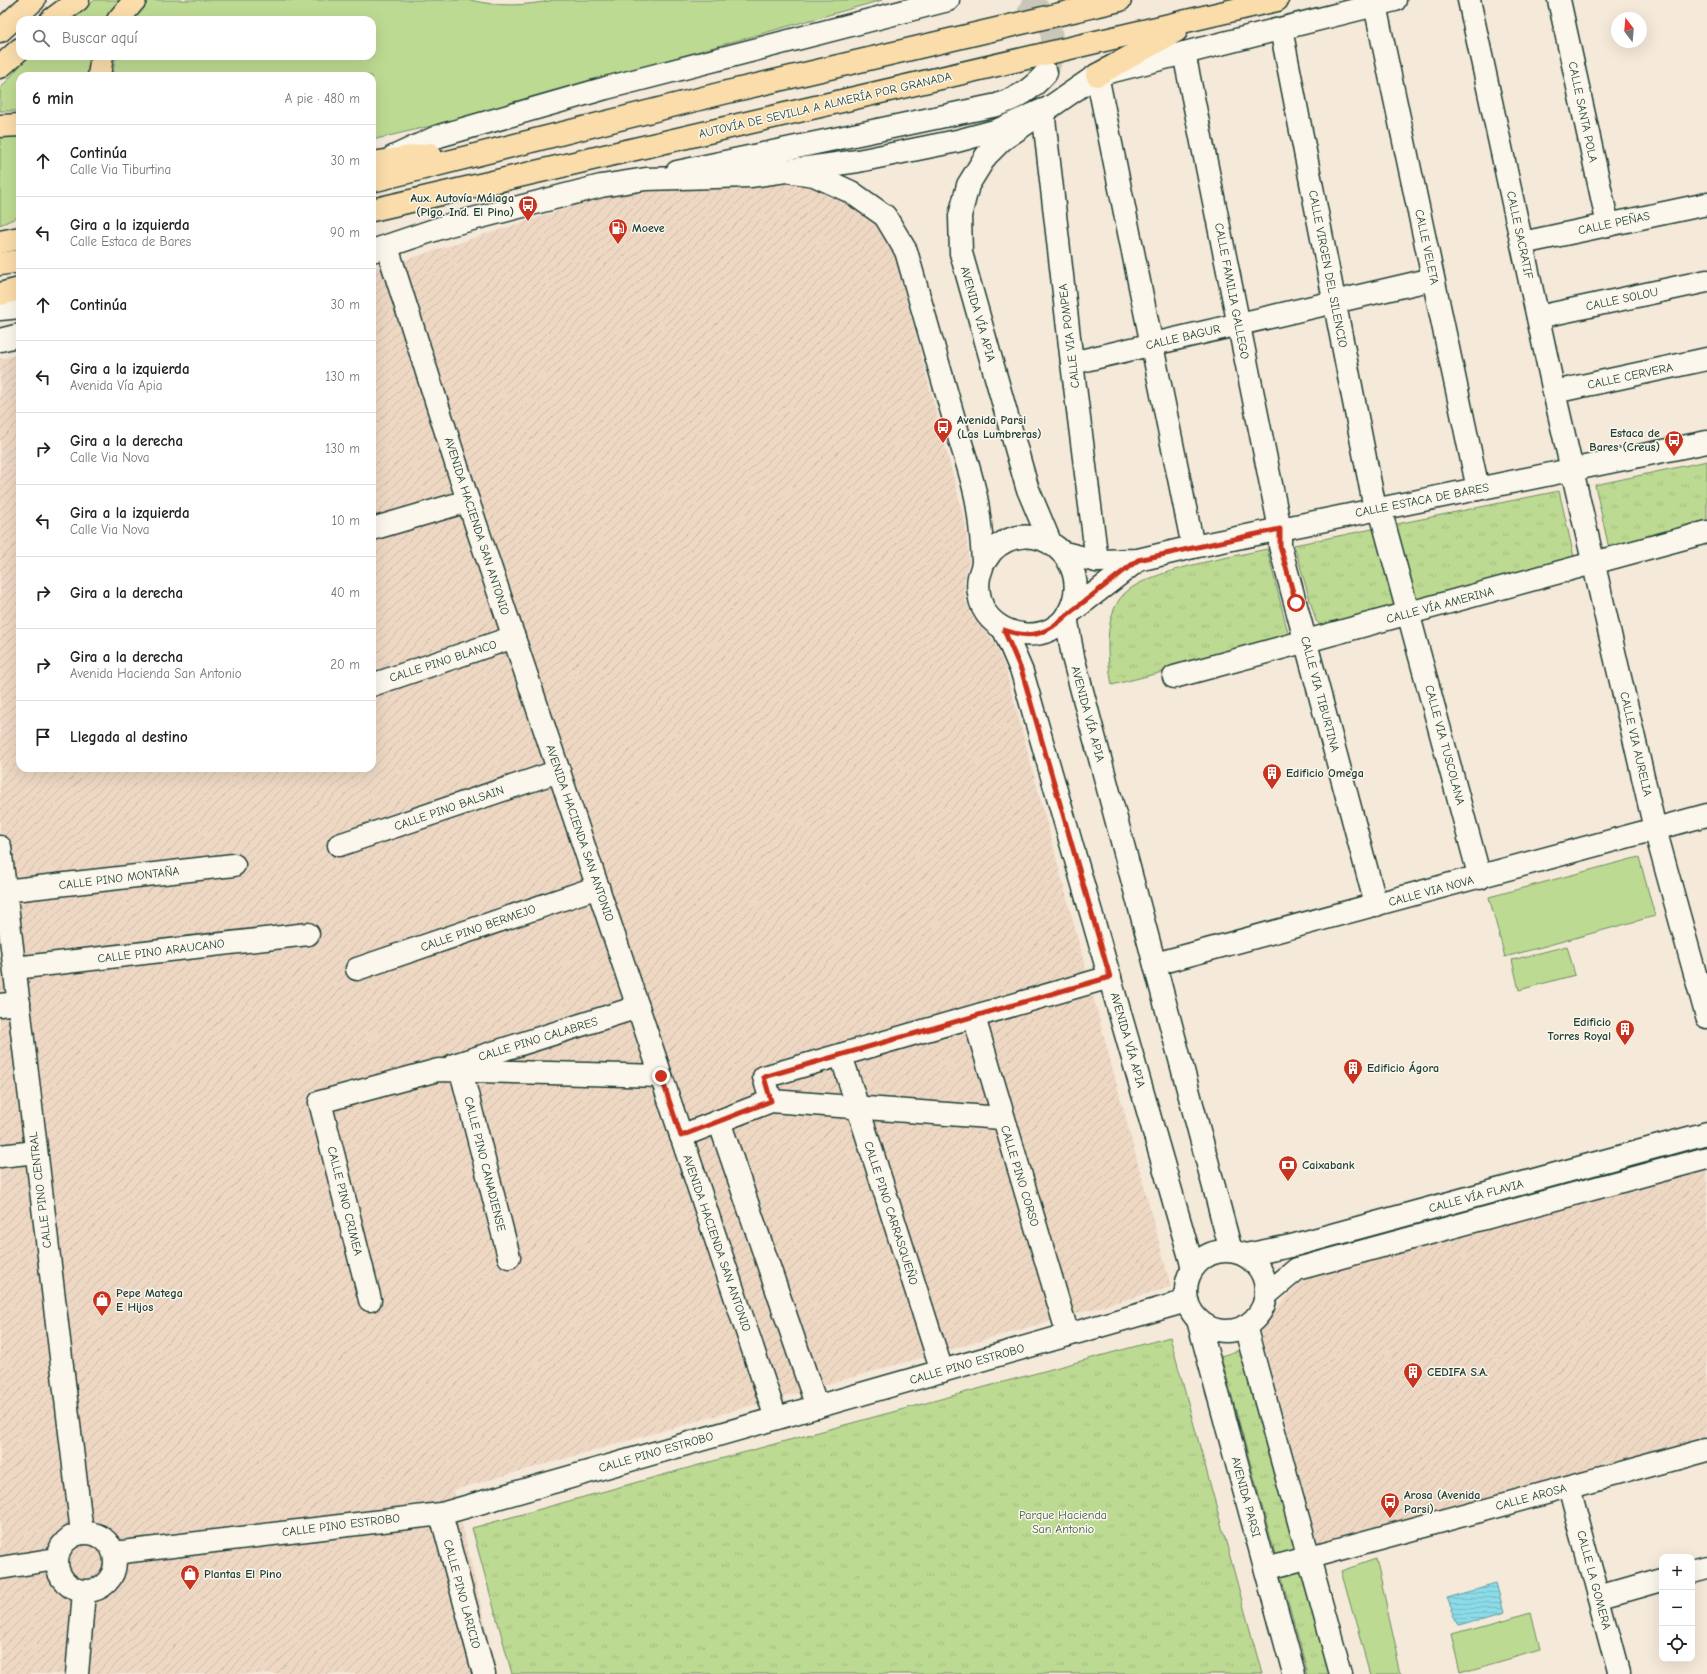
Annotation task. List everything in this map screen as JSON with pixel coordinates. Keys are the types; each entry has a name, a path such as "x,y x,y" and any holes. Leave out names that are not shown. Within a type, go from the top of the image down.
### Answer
{"main road":[{"path":"0,30 34,0"},
{"path":"56,16 78,0"},
{"path":"122,16 136,0"},
{"path":"376,180 530,140 723,93 1120,0"},
{"name":"AUTOVÍA DE SEVILLA A ALMERÍA POR GRANADA","path":"376,209 1277,0"},
{"path":"1097,75 1198,19"},
{"path":"0,67 16,53"},
{"path":"100,72 101,60"},
{"path":"0,126 16,125"},
{"path":"379,161 530,140"},
{"path":"0,236 16,228"},
{"path":"0,242 16,239"},
{"path":"0,264 16,261"},
{"path":"0,294 16,290"}],"street":[{"path":"379,161 439,136 606,88 948,0"},
{"name":"CALLE SACRATIF","path":"1469,0 1572,469"},
{"name":"CALLE SANTA POLA","path":"1559,0 1608,225"},
{"path":"646,179 750,176 858,162 957,141 998,130 1044,110 1097,75 1385,2"},
{"name":"CALLE VELETA","path":"1385,2 1433,279 1478,488"},
{"name":"CALLE VIRGEN DEL SILENCIO","path":"1281,29 1334,302 1378,509 1409,613"},
{"name":"CALLE FAMILIA GALLEGO","path":"1184,53 1280,529"},
{"path":"379,249 449,226 601,186 646,179 997,105 1017,98 1031,89 1046,73"},
{"path":"1097,75 1193,547"},
{"name":"CALLE VIA POMPEA","path":"1044,110 1072,363 1097,561"},
{"name":"AVENIDA VÍA APIA","path":"1044,110 1002,140 986,156 968,185 960,216 961,253 1027,487 1057,548"},
{"path":"786,171 814,174 851,192 885,216 906,251 977,500 983,564"},
{"name":"CALLE PEÑAS","path":"1522,243 1707,204"},
{"name":"AVENIDA HACIENDA SAN ANTONIO","path":"379,249 468,501 776,1418"},
{"name":"CALLE BAGUR","path":"1072,363 1433,279"},
{"name":"CALLE SOLOU","path":"1538,317 1707,281"},
{"path":"0,310 16,308"},
{"path":"0,340 16,336"},
{"name":"CALLE CERVERA","path":"1554,392 1707,359"},
{"name":"CALLE ESTACA DE BARES","path":"1057,548 1097,561 1138,560 1193,547 1707,442"},
{"name":"CALLE VIA AURELIA","path":"1572,469 1655,829 1707,1017"},
{"path":"376,528 468,501"},
{"name":"CALLE VIA TIBURTINA","path":"1280,529 1280,546 1376,905"},
{"name":"CALLE VÍA AMERINA","path":"1174,677 1707,532"},
{"path":"1019,538 1035,538 1057,548 1072,566 1076,582 1075,598 1067,615 1058,624 1046,632 1032,635 1017,634 1004,630 992,620 983,608 979,594 978,579 983,564 992,552 1004,542 1019,538"},
{"name":"CALLE ESTACA DE BARES","path":"1067,615 1138,560"},
{"name":"CALLE VIA TUSCOLANA","path":"1409,613 1480,878"},
{"name":"AVENIDA VÍA APIA","path":"1067,615 1073,657 1155,964 1238,1253"},
{"name":"AVENIDA VÍA APIA","path":"1004,630 1022,672 1193,1268"},
{"name":"CALLE PINO BLANCO","path":"376,684 514,638"},
{"name":"CALLE PINO BALSAIN","path":"339,845 559,771"},
{"name":"CALLE VIA NOVA","path":"1155,964 1707,816"},
{"name":"CALLE PINO CENTRAL","path":"0,847 3,888 15,968 9,1004 36,1152 82,1533"},
{"name":"CALLE PINO MONTAÑA","path":"3,888 234,865"},
{"name":"CALLE PINO BERMEJO","path":"357,969 598,887"},
{"name":"CALLE PINO ARAUCANO","path":"15,968 308,934"},
{"path":"771,1101 764,1077 1110,977"},
{"name":"CALLE PINO CALABRES","path":"320,1102 438,1070 638,1007"},
{"name":"CALLE PINO CORSO","path":"974,1017 1002,1118 1068,1335"},
{"name":"CALLE PINO CARRASQUEÑO","path":"840,1055 942,1371"},
{"path":"438,1070 661,1076"},
{"name":"CALLE PINO CANADIENSE","path":"461,1071 509,1257"},
{"path":"681,1136 771,1101 1002,1118"},
{"name":"CALLE PINO CRIMEA","path":"320,1102 370,1300"},
{"path":"719,1121 817,1406"},
{"name":"CALLE VÍA FLAVIA","path":"1238,1253 1291,1246 1707,1133"},
{"path":"0,1156 36,1152"},
{"name":"CALLE VÍA FLAVIA","path":"1266,1295 1297,1269 1707,1158"},
{"path":"1220,1251 1238,1253 1254,1262 1262,1272 1266,1283 1266,1295 1263,1307 1256,1318 1245,1326 1234,1330 1221,1331 1209,1327 1198,1320 1191,1312 1187,1301 1186,1290 1188,1278 1193,1268 1200,1260 1210,1254 1220,1251"},
{"name":"CALLE PINO ESTROBO","path":"114,1553 441,1514 1187,1301"},
{"name":"AVENIDA PARSI","path":"1198,1320 1294,1674"},
{"path":"1245,1326 1341,1674"},
{"name":"CALLE AROSA","path":"1266,1569 1707,1449"},
{"name":"CALLE LA GOMERA","path":"1569,1487 1619,1674"},
{"name":"CALLE PINO LARICIO","path":"441,1514 484,1674"},
{"path":"82,1533 96,1535 102,1538 107,1542 114,1553 115,1568 109,1580 98,1589 84,1592 73,1589 63,1581 58,1571 56,1559 61,1547 70,1538 82,1533"},
{"path":"0,1568 56,1559"},
{"path":"1695,1571 1707,1568"},
{"path":"1599,1598 1659,1581"},
{"path":"77,1674 84,1592"}],"shaded area":[{"path":"808,184 834,195 876,225 893,249 965,521 969,560 964,580 965,599 974,619 994,641 1005,667 1171,1287 454,1490 497,1674 0,1674 0,359 16,355 16,772 376,772 376,267 405,260 608,195 715,186"},
{"path":"1707,1165 1707,1437 1318,1542 1259,1327 1308,1274"}],"green space":[{"path":"95,0 121,0 109,16 73,16"},
{"path":"150,0 470,0 491,4 512,5 533,4 554,0 882,0 435,125 376,139 376,72 113,72 115,60 376,60 376,16 134,16"},
{"path":"25,60 91,60 90,72 16,72 16,111 0,111 0,89"},
{"path":"0,133 16,135 16,218 0,225"},
{"path":"1707,461 1707,527 1610,553 1595,485"},
{"path":"1559,491 1575,561 1324,628 1316,621 1294,545"},
{"path":"1267,549 1288,633 1287,640 1112,685 1108,638 1113,613 1117,603 1124,594 1135,586 1151,578 1170,571 1212,560"},
{"path":"1639,857 1655,916 1505,957 1489,897"},
{"path":"1567,946 1575,975 1519,990 1512,960"},
{"name":"Parque Hacienda San Antonio","path":"1170,1337 1262,1674 512,1674 472,1528 778,1443"},
{"path":"1240,1350 1329,1674 1308,1674 1221,1356"},
{"path":"1376,1559 1402,1674 1370,1674 1341,1571"},
{"path":"1531,1613 1540,1650 1460,1673 1451,1635"}],"water":[{"path":"1496,1583 1504,1612 1459,1625 1447,1597"}],"tunnel":[{"path":"1023,0 1042,12 1050,27 1052,34 1052,56 1048,70"}],"place":[{"name":"Aux. Autovía Málaga (Plgo. Ind. El Pino)","path":"528,222"},
{"name":"Moeve","path":"618,245"},
{"name":"Avenida Parsi (Las Lumbreras)","path":"943,444"},
{"name":"Estaca de Bares (Creus)","path":"1674,457"},
{"name":"Edificio Omega","path":"1272,790"},
{"name":"Edificio Torres Royal","path":"1625,1046"},
{"name":"Edificio Ágora","path":"1353,1085"},
{"name":"Caixabank","path":"1288,1182"},
{"name":"Pepe Matega E Hijos","path":"102,1317"},
{"name":"CEDIFA S.A.","path":"1413,1389"},
{"name":"Arosa (Avenida Parsi)","path":"1390,1519"},
{"name":"Plantas El Pino","path":"190,1591"}],"route":[{"path":"661,1076 681,1136 771,1101 764,1077 1110,977 1022,672 1004,630 1017,634 1032,635 1046,632 1138,560 1280,529 1280,546 1296,603"}]}
